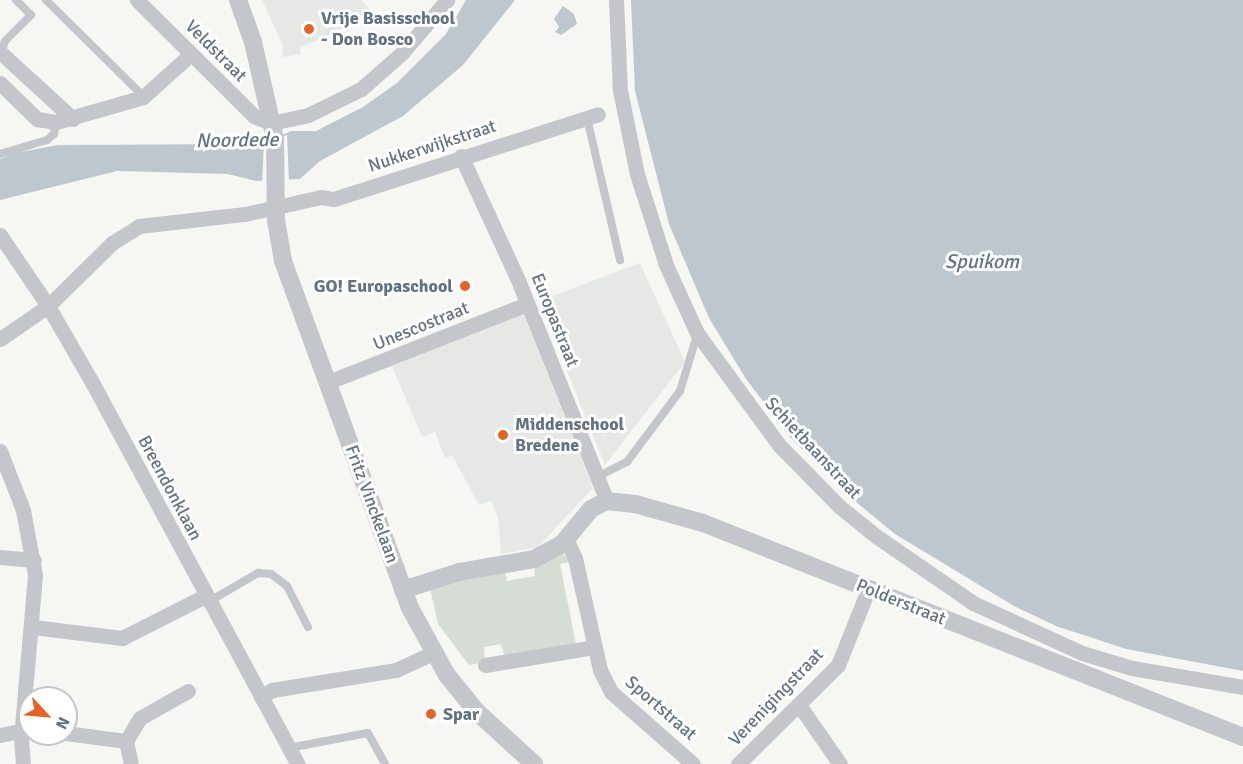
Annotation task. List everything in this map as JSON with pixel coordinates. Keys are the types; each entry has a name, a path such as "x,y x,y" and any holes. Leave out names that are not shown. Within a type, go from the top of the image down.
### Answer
{"street":[{"name":"Veldstraat","path":"137,0 254,116 273,131"},
{"name":"Fritz Vinckelaan","path":"238,0 254,42 273,131 277,208 283,261 403,590 432,653 476,711 534,764"},
{"path":"273,131 360,89 402,52 447,0"},
{"name":"Schietbaanstraat","path":"616,0 620,90 638,174 666,265 697,333 748,406 810,479 876,537 945,586 983,608 1082,653 1132,668 1243,687"},
{"path":"1,51 72,119"},
{"path":"0,84 37,119 56,122 143,97 191,54"},
{"name":"Nukkerwijkstraat","path":"0,339 48,306 112,243 140,226 277,208 321,197 334,199 461,156 593,116"},
{"name":"Europastraat","path":"461,156 528,304 607,501"},
{"name":"Breendonklaan","path":"0,235 48,306 298,764"},
{"name":"Unescostraat","path":"328,382 528,304"},
{"path":"0,451 4,469 23,510 33,560 33,627 29,686"},
{"path":"403,590 459,572 534,560 566,539 585,515 607,501"},
{"name":"Polderstraat","path":"607,501 679,514 1243,737"},
{"name":"Sportstraat","path":"566,539 575,558 594,647 611,692 693,764"},
{"path":"0,557 33,560"},
{"name":"Verenigingstraat","path":"738,764 838,665 868,590"},
{"path":"33,627 122,638 207,599"},
{"path":"485,665 594,647"},
{"path":"261,697 273,690 396,670 432,653"},
{"path":"130,764 126,741 140,718 188,692"},
{"path":"799,705 840,764"},
{"path":"0,735 18,730"},
{"path":"78,735 126,741"},
{"path":"23,764 24,746"}],"lane":[{"path":"1,51 5,41 31,15 16,0"},
{"path":"46,0 143,97"},
{"path":"593,116 620,260"},
{"path":"0,154 47,140 54,134 56,122"},
{"path":"597,477 627,462 680,391 692,362 697,333"},
{"path":"207,599 258,573 271,574 287,586 308,627"},
{"path":"289,748 368,733 385,764"}],"shaded area":[{"name":"Vrije Basisschool - Don Bosco","path":"262,0 361,0 375,15 300,48 301,54 282,57 283,46"},
{"name":"Middenschool Bredene","path":"640,263 685,362 605,465 539,301"},
{"name":"Middenschool Bredene","path":"523,313 593,488 538,547 501,554 498,517 491,501 479,505 452,455 445,458 435,432 422,437 392,366"},
{"path":"562,553 571,562 560,564 576,644 504,655 501,644 484,647 485,662 469,665 438,624 430,588 462,578 505,571 507,581 535,576 534,566"}],"water":[{"path":"466,0 515,0 463,65 403,116 320,161 300,179 256,181 228,174 117,171 0,200 0,159 15,153 58,145 264,143 291,131 316,131 363,107 397,83 446,34"},
{"name":"Spuikom","path":"631,0 1243,0 1243,671 1126,649 1056,626 1014,606 895,534 844,492 791,438 746,379 709,318 669,224 635,91"},
{"path":"563,6 574,14 577,24 561,35 555,32 559,27 554,19"}],"pier":[{"path":"287,135 289,182 262,184 264,143"}],"place":[{"name":"Vrije Basisschool - Don Bosco","path":"309,29"},
{"name":"GO! Europaschool","path":"465,286"},
{"name":"Middenschool Bredene","path":"503,435"},
{"name":"Spar","path":"431,714"}],"water label":[{"name":"Noordede","path":"237,140"}]}
